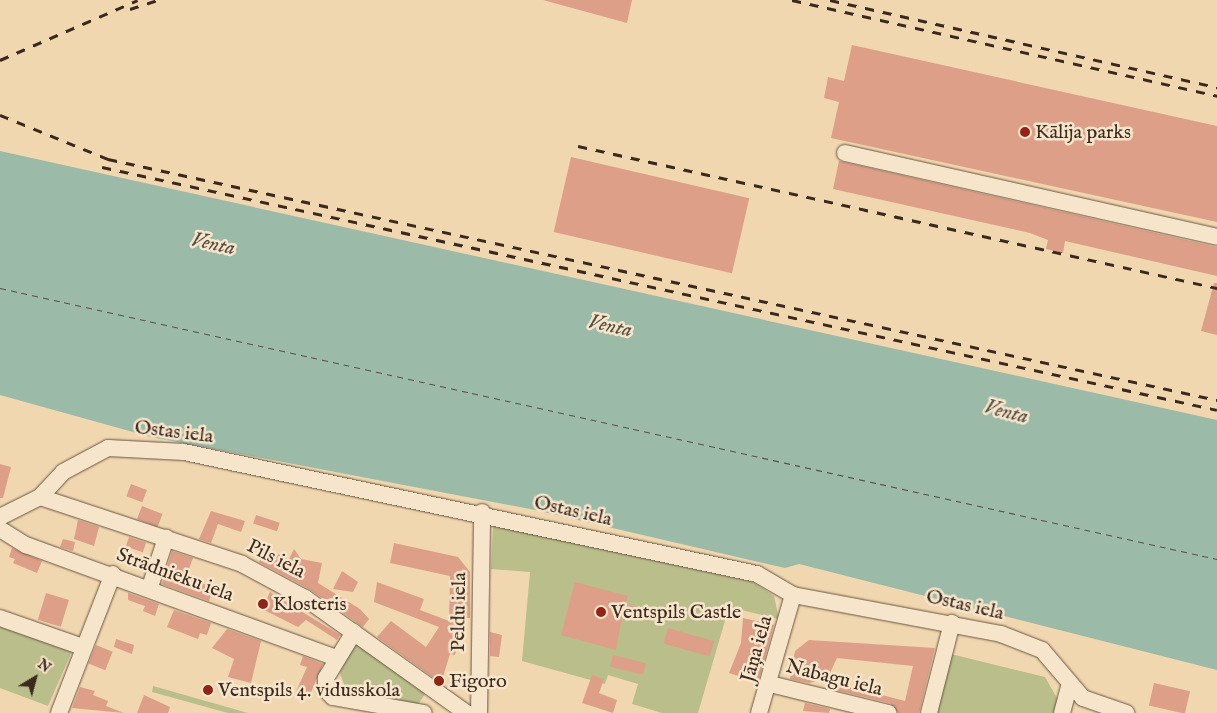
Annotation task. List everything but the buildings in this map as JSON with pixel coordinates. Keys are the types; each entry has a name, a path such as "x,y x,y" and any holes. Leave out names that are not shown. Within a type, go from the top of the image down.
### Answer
{"street":[{"path":"844,153 1217,237"},
{"name":"Ostas iela","path":"0,517 40,497 63,472 108,448 144,446 482,512 757,574 793,595 952,623 1037,646 1069,687 1083,698 1126,713"},
{"name":"Pils iela","path":"40,497 242,564 354,632 466,713"},
{"name":"Peldu iela","path":"479,713 482,512"},
{"name":"Strādnieku iela","path":"0,529 26,545 150,587 275,638 337,658"},
{"path":"150,587 166,538"},
{"path":"59,713 83,647 113,574"},
{"name":"Jāņa iela","path":"759,713 770,684 793,595"},
{"path":"0,618 83,647"},
{"path":"929,713 952,623"},
{"path":"354,632 326,678 326,690 333,697 424,713"},
{"name":"Nabagu iela","path":"770,684 888,713"},
{"path":"1062,713 1069,687"}],"green space":[{"path":"493,525 753,582 774,596 779,619 729,607 698,713 662,713 632,704 638,684 608,675 605,684 522,661 530,572 491,569"},
{"path":"0,623 73,649 48,706 0,688"},
{"path":"357,643 427,691 417,706 347,692 338,668"},
{"path":"951,654 1045,677 1061,705 1059,713 936,713"},
{"path":"153,686 248,713 228,713 152,692"}],"water":[{"name":"Venta","path":"0,151 1217,420 1217,670 799,564 785,568 535,510 151,437 0,395"}],"ferry route":[{"path":"0,288 1217,559"}],"railway":[{"path":"0,60 138,0"},
{"path":"130,9 158,0"},
{"path":"792,0 1217,96"},
{"path":"830,0 1217,87"},
{"path":"0,115 108,159 1217,400"},
{"path":"578,146 1217,288"},
{"path":"102,167 1217,410"}],"place":[{"name":"Kālija parks","path":"1025,132"},
{"name":"Klosteris","path":"263,604"},
{"name":"Ventspils Castle","path":"601,612"},
{"name":"Figoro","path":"439,681"},
{"name":"Ventspils 4. vidusskola","path":"208,690"}]}
